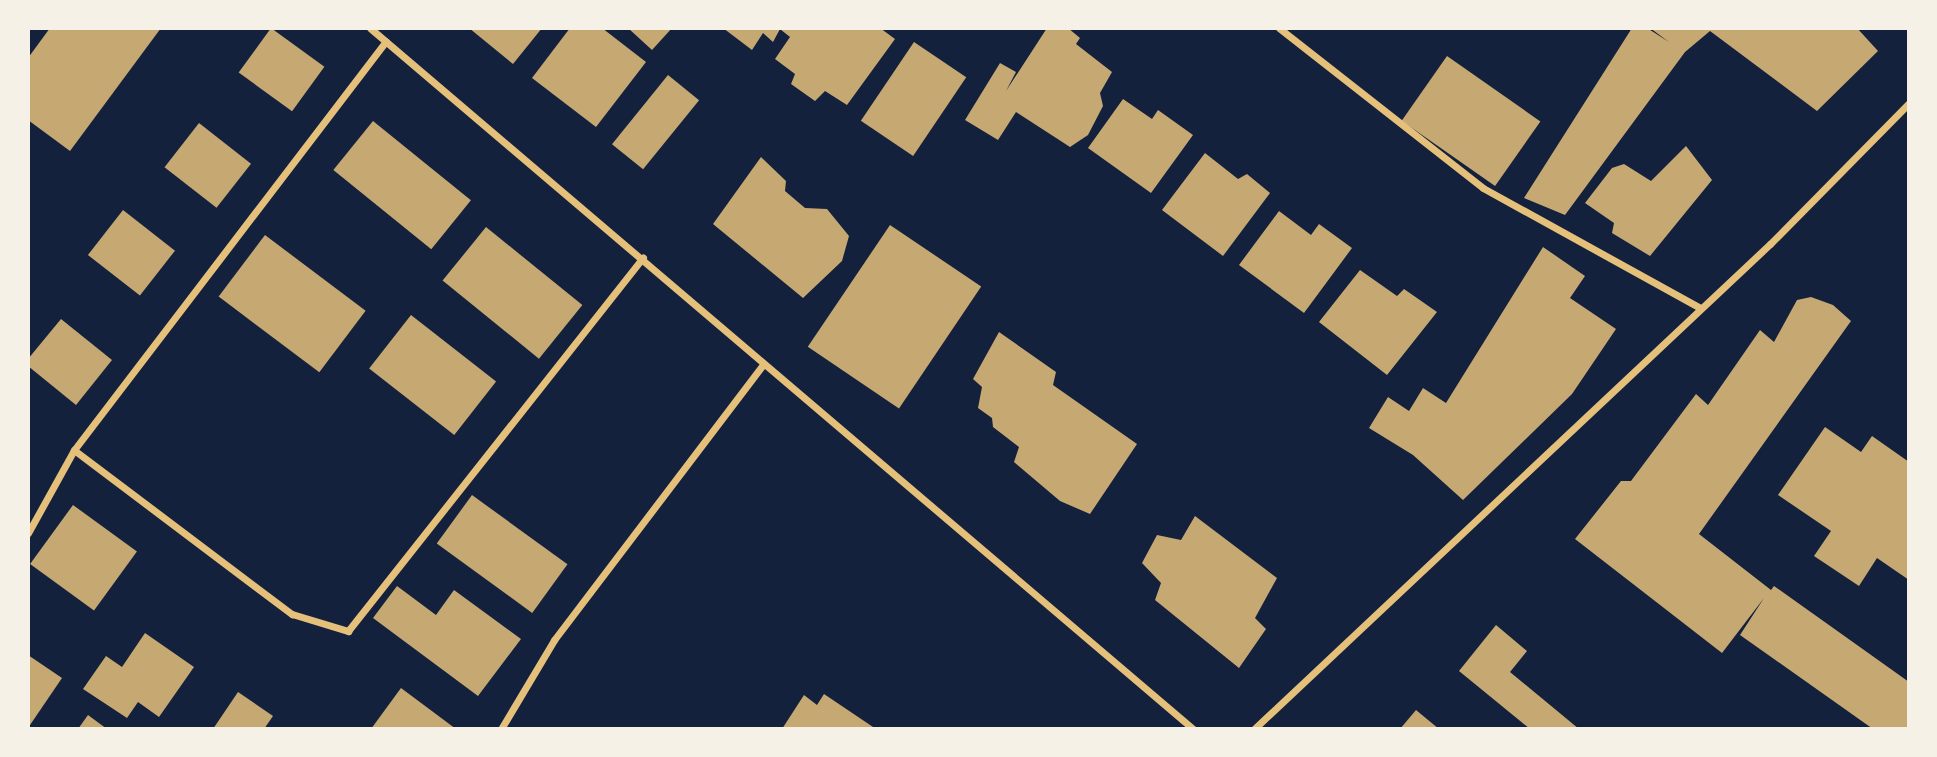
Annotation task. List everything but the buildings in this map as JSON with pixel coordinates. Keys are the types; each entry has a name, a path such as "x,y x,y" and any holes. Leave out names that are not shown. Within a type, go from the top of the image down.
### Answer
{"street":[{"path":"370,28 1193,729"},
{"path":"1279,28 1483,188 1700,308"},
{"path":"28,533 74,450 386,41"},
{"path":"1254,729 1700,308 1909,103"},
{"path":"74,450 292,614 348,631 643,258"},
{"path":"501,729 554,640 763,365"}]}
